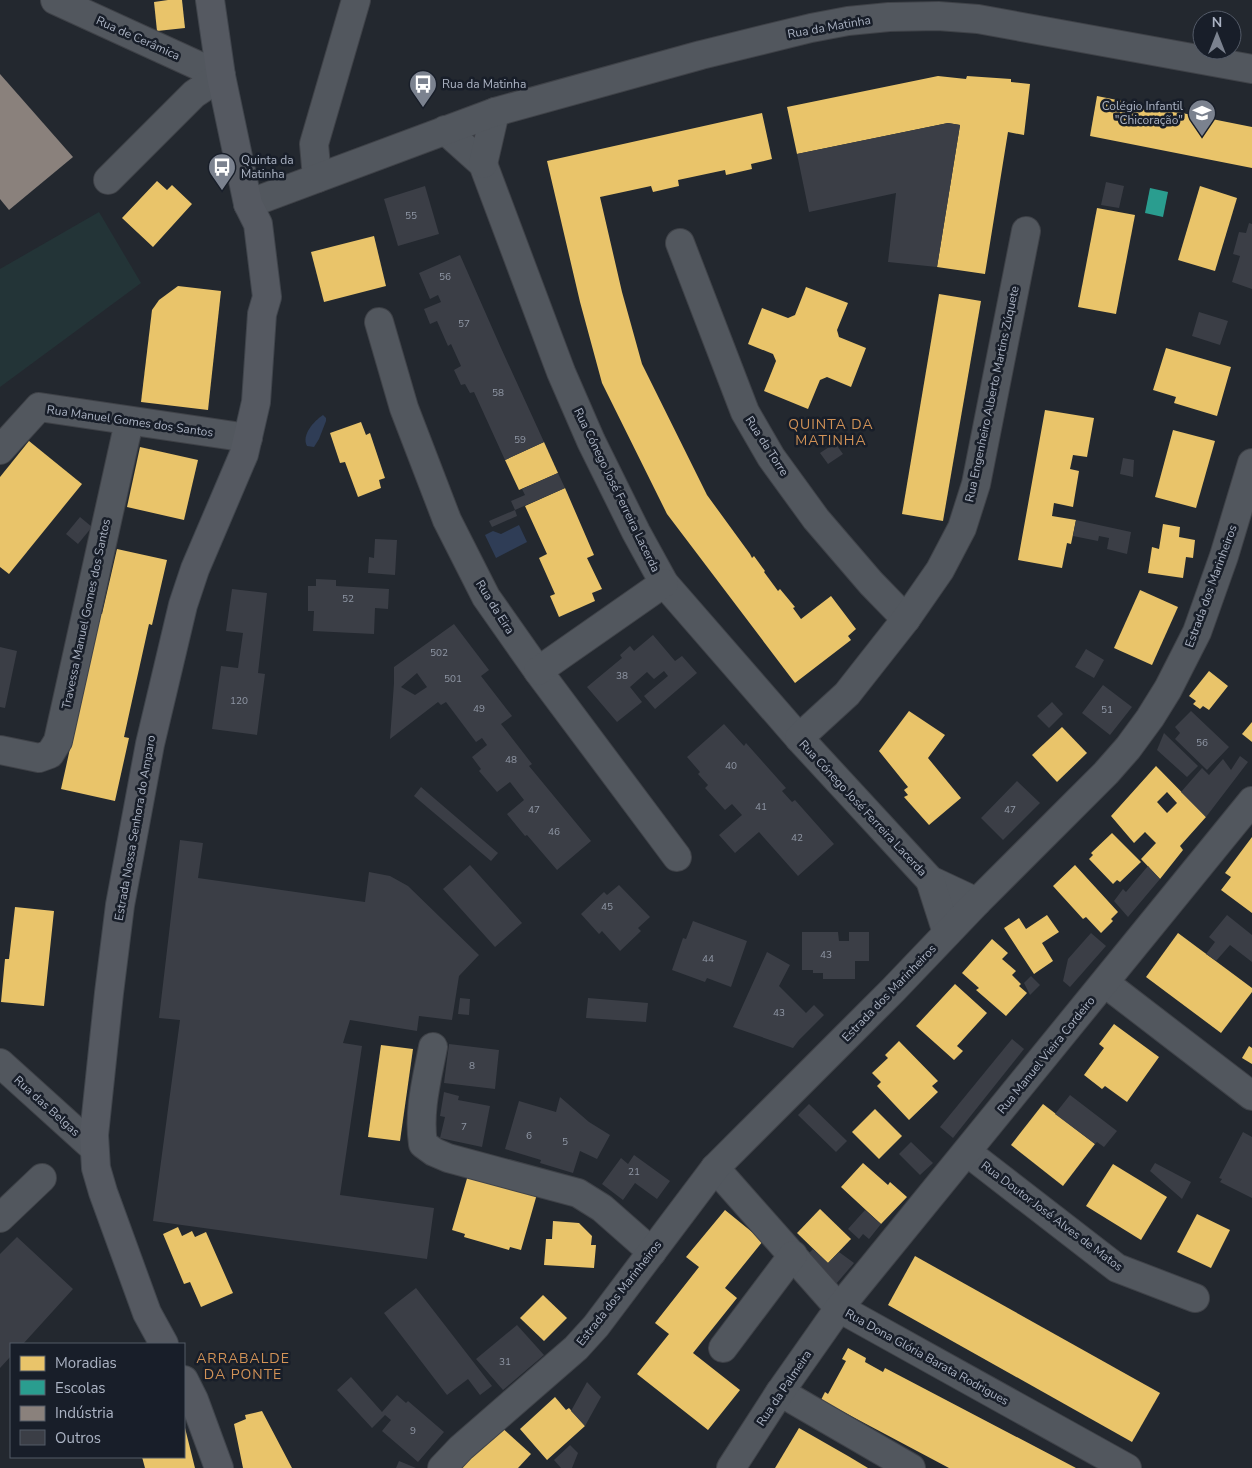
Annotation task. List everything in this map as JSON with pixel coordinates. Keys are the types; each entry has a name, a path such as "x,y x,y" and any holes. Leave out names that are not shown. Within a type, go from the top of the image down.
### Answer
{"main road":[{"name":"Estrada Nossa Senhora do Amparo","path":"163,1343 147,1313 103,1192 96,1168 94,1148 109,993 120,905 150,744 183,605 195,569 239,468 256,402 262,314 254,299 244,226 248,204 222,76 210,0"},
{"path":"185,1382 194,1400 219,1468"}],"street":[{"name":"Rua de Cerâmica","path":"55,0 222,76"},
{"path":"317,178 314,144 356,0"},
{"name":"Rua da Matinha","path":"248,204 495,112 701,55 811,28 848,21 938,16 980,10 1252,69"},
{"path":"108,180 194,94 222,76"},
{"path":"482,164 495,112"},
{"name":"Rua Cónego José Ferreira Lacerda","path":"444,130 482,164 568,389 591,441 636,532 664,583 799,738 930,880 977,902"},
{"name":"Rua Engenheiro Alberto Martins Zúquete","path":"799,738 847,694 906,619 945,562 962,528 976,484 1026,231"},
{"name":"Rua da Torre","path":"680,243 745,412 771,457 816,519 871,583 906,619"},
{"name":"Rua da Eira","path":"379,322 404,408 447,520 486,597 538,671 677,857"},
{"name":"Rua Manuel Gomes dos Santos","path":"0,450 39,407 129,422 248,438"},
{"name":"Travessa Manuel Gomes dos Santos","path":"0,750 39,758 50,754 58,741 129,422"},
{"name":"Estrada dos Marinheiros","path":"442,1468 461,1448 576,1348 596,1326 715,1168 886,997 977,902 1106,773 1128,748 1168,689 1197,632 1224,556 1252,463"},
{"path":"538,671 664,583"},
{"name":"Rua Manuel Vieira Cordeiro","path":"839,1308 1252,801"},
{"name":"Rua Cónego José Ferreira Lacerda","path":"930,880 947,933"},
{"path":"1105,982 1252,1096"},
{"path":"433,1047 421,1114 424,1144 434,1152 448,1158 578,1193 602,1208 652,1252"},
{"name":"Rua das Belgas","path":"0,1064 94,1148"},
{"name":"Rua Doutor José Alves de Matos","path":"967,1152 1117,1268 1195,1298"},
{"name":"Rua Dona Glória Barata Rodrigues","path":"715,1168 839,1308 1127,1468"},
{"path":"0,1218 42,1178"},
{"path":"723,1348 793,1255"},
{"name":"Rua da Palmeira","path":"734,1467 780,1392 839,1308"},
{"path":"780,1392 911,1468"}],"shaded area":[{"path":"99,212 141,283 0,387 0,269"}],"water":[{"path":"323,415 326,421 319,439 314,447 307,446 307,433 312,425"},
{"path":"519,525 527,542 496,558 485,535 493,531 501,534"}],"building: Moradias":[{"path":"182,0 185,28 157,31 154,2"},
{"path":"938,76 966,79 967,76 1011,79 1011,82 1030,84 1024,135 1008,132 985,274 937,267 960,125 948,123 797,154 787,107"},
{"path":"1097,96 1252,127 1252,168 1090,136"},
{"path":"762,113 772,159 751,164 752,169 726,175 725,170 678,180 679,186 653,192 651,186 600,197 622,292 642,364 707,495 752,558 754,556 778,591 780,589 795,607 793,608 801,619 831,596 856,629 848,636 851,640 795,683 667,514 602,383 580,302 547,161"},
{"path":"157,181 167,190 172,185 192,204 153,247 122,218"},
{"path":"1200,186 1237,198 1215,271 1178,260"},
{"path":"1097,208 1135,215 1116,314 1078,307"},
{"path":"374,236 386,286 324,302 311,252"},
{"path":"178,286 221,291 208,410 141,402 152,310 159,300"},
{"path":"806,287 848,303 837,330 839,337 866,348 851,387 827,377 820,380 808,409 764,391 776,361 773,354 748,344 762,308 788,318 795,315"},
{"path":"939,294 981,301 943,521 902,514"},
{"path":"1166,348 1231,367 1217,416 1174,403 1176,397 1153,390"},
{"path":"1045,410 1094,418 1087,457 1073,455 1070,469 1079,471 1073,507 1054,503 1052,516 1076,520 1071,544 1067,543 1062,568 1018,560"},
{"path":"361,422 366,435 370,433 385,478 379,480 381,488 358,497 345,462 340,463 330,433"},
{"path":"1173,430 1215,441 1196,508 1155,497"},
{"path":"29,441 82,484 9,574 0,567 0,477"},
{"path":"544,442 558,473 519,490 505,460"},
{"path":"140,447 198,460 184,520 127,507"},
{"path":"565,488 594,555 587,558 602,589 592,593 595,601 559,617 550,596 555,594 539,558 547,554 525,506"},
{"path":"1163,524 1180,527 1179,537 1195,540 1193,558 1186,557 1183,578 1148,573 1152,547 1159,549"},
{"path":"117,549 167,560 152,625 149,624 124,737 129,738 115,801 61,789 75,726 95,612 102,614"},
{"path":"1140,590 1178,607 1152,665 1114,648"},
{"path":"1209,671 1228,686 1209,710 1203,706 1200,709 1193,704 1196,701 1189,696"},
{"path":"909,711 945,735 928,758 961,798 929,825 904,797 908,795 904,790 908,787 879,751"},
{"path":"1252,722 1252,742 1242,734"},
{"path":"1062,727 1087,753 1057,782 1032,755"},
{"path":"1156,766 1206,817 1180,846 1183,850 1160,879 1141,859 1156,843 1145,832 1134,843 1111,816","holes":["1167,792 1177,803 1167,813 1157,802"]},
{"path":"1112,833 1141,862 1120,882 1117,880 1113,884 1089,859 1093,855 1091,853"},
{"path":"1252,837 1252,913 1221,890 1231,877 1225,873"},
{"path":"1075,865 1118,912 1111,919 1113,921 1101,933 1086,917 1083,919 1053,886"},
{"path":"15,907 54,911 44,1006 1,1002 5,959 9,959"},
{"path":"1047,915 1059,932 1042,943 1053,961 1034,974 1004,928 1019,918 1026,929"},
{"path":"1178,933 1252,988 1252,992 1221,1033 1146,977"},
{"path":"992,939 1008,953 1002,959 1016,971 1012,975 1021,984 1019,986 1027,993 1006,1016 976,990 979,988 962,973"},
{"path":"955,984 987,1013 957,1046 963,1051 954,1060 916,1026"},
{"path":"1114,1024 1159,1057 1127,1102 1105,1086 1102,1089 1084,1075 1104,1048 1099,1044"},
{"path":"899,1041 938,1081 932,1086 938,1092 909,1120 877,1086 881,1082 872,1073 888,1058 885,1055"},
{"path":"381,1045 413,1049 400,1141 368,1137"},
{"path":"1249,1046 1252,1048 1252,1064 1242,1058"},
{"path":"1043,1104 1095,1144 1063,1186 1011,1145"},
{"path":"875,1109 902,1136 879,1159 852,1132"},
{"path":"863,1163 888,1185 890,1182 907,1197 881,1224 841,1187"},
{"path":"1113,1164 1167,1197 1141,1240 1086,1206"},
{"path":"468,1175 537,1194 521,1250 510,1247 509,1250 464,1237 465,1234 452,1230"},
{"path":"820,1209 851,1239 828,1263 797,1233"},
{"path":"725,1210 763,1241 725,1288 737,1298 693,1353 740,1390 708,1430 637,1374 669,1334 655,1323 699,1267 686,1257"},
{"path":"1197,1214 1230,1230 1211,1268 1177,1252"},
{"path":"553,1221 579,1223 592,1236 591,1245 596,1245 594,1268 544,1265 546,1239 552,1239"},
{"path":"178,1227 182,1236 192,1231 195,1237 206,1232 233,1293 201,1307 190,1282 184,1284 163,1234"},
{"path":"915,1256 1160,1393 1132,1442 888,1305"},
{"path":"543,1295 567,1318 544,1341 520,1318"},
{"path":"848,1348 866,1358 865,1362 883,1372 885,1368 1076,1468 949,1468 821,1400 825,1392 828,1394 846,1361 842,1359"},
{"path":"555,1397 566,1410 569,1408 585,1426 547,1460 520,1429"},
{"path":"262,1411 292,1468 243,1468 234,1424 246,1419 245,1415"},
{"path":"500,1426 531,1454 518,1468 461,1468"},
{"path":"185,1428 195,1468 145,1468 142,1458 185,1458"},
{"path":"799,1428 848,1456 868,1468 775,1468"}],"building: Escolas":[{"path":"1150,188 1168,192 1163,217 1145,213"}],"building: Indústria":[{"path":"0,74 73,157 9,210 0,199"}],"building: Outros":[{"path":"948,123 960,125 937,267 888,262 896,193 809,212 797,154"},
{"path":"1106,182 1124,186 1119,208 1101,205"},
{"path":"425,186 439,234 398,246 384,199"},
{"path":"1249,223 1252,224 1252,289 1232,282 1240,256 1233,254 1239,232 1246,233"},
{"path":"460,255 544,442 505,460 474,392 470,393 465,384 461,385 454,370 461,366 451,344 448,346 437,321 430,324 424,309 441,302 438,295 430,299 419,273"},
{"path":"1199,312 1228,321 1220,345 1192,336"},
{"path":"835,443 843,454 828,464 820,453"},
{"path":"1123,458 1134,460 1133,477 1120,474"},
{"path":"558,473 565,488 515,510 511,501 525,495 522,489"},
{"path":"515,510 517,516 492,527 489,521"},
{"path":"80,517 92,527 78,544 66,534"},
{"path":"1076,520 1131,532 1127,554 1107,549 1109,538 1099,536 1098,541 1073,536"},
{"path":"375,539 397,540 395,575 368,573 369,557 374,558"},
{"path":"316,579 336,580 336,586 389,589 388,609 375,608 374,634 313,631 314,611 308,611 308,586 316,586"},
{"path":"232,589 267,593 258,673 265,674 257,735 212,729 221,666 238,668 243,633 226,631"},
{"path":"454,624 489,670 481,676 512,716 501,724 532,764 529,766 591,841 557,870 507,814 524,800 510,782 497,792 479,771 481,769 472,757 487,745 482,738 476,742 446,702 441,705 438,702 390,739 394,667","holes":["417,673 427,687 415,695 401,687"]},
{"path":"653,635 675,661 682,656 697,673 655,709 644,696 668,676 664,671 654,679 647,672 630,687 642,702 617,722 587,687 622,658 620,655 630,646 634,651"},
{"path":"0,647 17,651 5,708 0,707"},
{"path":"1086,649 1104,660 1094,678 1075,667"},
{"path":"1103,685 1132,707 1110,735 1082,713"},
{"path":"1052,702 1063,714 1049,728 1037,716"},
{"path":"1191,711 1229,747 1207,770 1175,739 1180,733 1175,727"},
{"path":"724,724 744,746 746,743 786,788 782,791 792,802 795,800 834,844 798,876 759,832 735,853 719,835 742,815 732,804 725,810 705,788 708,785 687,757"},
{"path":"1164,733 1198,766 1187,777 1157,750"},
{"path":"1240,756 1248,762 1206,817 1181,792 1202,768 1209,775 1223,759 1231,770"},
{"path":"1017,781 1040,803 1003,840 981,818"},
{"path":"421,787 498,853 491,861 414,796"},
{"path":"180,840 203,843 198,878 365,902 369,872 390,876 408,886 479,955 459,976 452,1020 419,1016 417,1031 350,1020 343,1043 362,1046 340,1195 434,1208 427,1259 153,1221 180,1020 159,1018"},
{"path":"470,865 522,923 495,947 443,889"},
{"path":"1148,866 1160,879 1128,917 1114,901 1123,889 1126,892"},
{"path":"619,885 650,917 638,928 641,931 620,951 602,931 599,934 581,914 604,892 607,895"},
{"path":"1227,915 1252,935 1252,962 1230,945 1216,961 1206,954 1215,942 1209,937"},
{"path":"693,921 747,941 731,987 707,978 705,982 672,970 683,938 686,939"},
{"path":"802,932 838,932 839,941 849,941 849,932 869,932 869,961 855,961 855,979 823,979 823,973 813,973 813,970 802,970"},
{"path":"1091,933 1106,946 1070,987 1063,981 1068,959"},
{"path":"767,952 790,965 779,986 806,1013 814,1005 824,1015 793,1048 733,1027"},
{"path":"1031,976 1040,985 1030,995 1024,983"},
{"path":"460,998 470,999 469,1015 458,1014"},
{"path":"588,998 648,1003 646,1022 586,1018"},
{"path":"1012,1039 1024,1049 953,1138 940,1127"},
{"path":"449,1044 499,1050 495,1089 444,1083"},
{"path":"444,1092 459,1096 458,1100 490,1106 482,1147 440,1138 445,1117 440,1116"},
{"path":"1070,1095 1117,1131 1104,1147 1097,1142 1095,1144 1055,1114"},
{"path":"560,1097 589,1122 610,1135 597,1159 580,1151 573,1173 540,1163 541,1160 505,1149 519,1101 556,1112"},
{"path":"809,1104 847,1141 836,1152 798,1115"},
{"path":"1243,1132 1252,1137 1252,1198 1220,1182 1222,1179 1219,1178"},
{"path":"911,1142 933,1163 920,1175 899,1154"},
{"path":"634,1155 670,1181 657,1199 635,1183 623,1200 602,1184 621,1158 628,1164"},
{"path":"1155,1163 1191,1182 1182,1199 1150,1171"},
{"path":"865,1210 881,1224 869,1239 863,1234 859,1239 848,1229"},
{"path":"17,1237 73,1289 24,1343 10,1343 10,1357 0,1368 0,1254"},
{"path":"813,1249 828,1263 839,1252 854,1263 836,1284 808,1254"},
{"path":"416,1288 492,1386 480,1395 468,1379 447,1395 384,1313"},
{"path":"517,1325 544,1355 503,1390 476,1359"},
{"path":"351,1377 382,1412 397,1395 406,1403 408,1401 444,1432 418,1462 382,1431 391,1420 385,1415 372,1428 337,1390"},
{"path":"587,1382 601,1397 585,1426 571,1411"},
{"path":"570,1445 578,1453 572,1468 561,1468 554,1460"},
{"path":"399,1461 416,1468 396,1468"}],"place":[{"name":"Rua da Matinha","path":"423,108"},
{"name":"Colégio Infantil \"Chicoração\"","path":"1202,137"},
{"name":"Quinta da Matinha","path":"222,191"}],"district":[{"name":"QUINTA DA MATINHA","path":"831,432"},
{"name":"ARRABALDE DA PONTE","path":"243,1366"}]}
